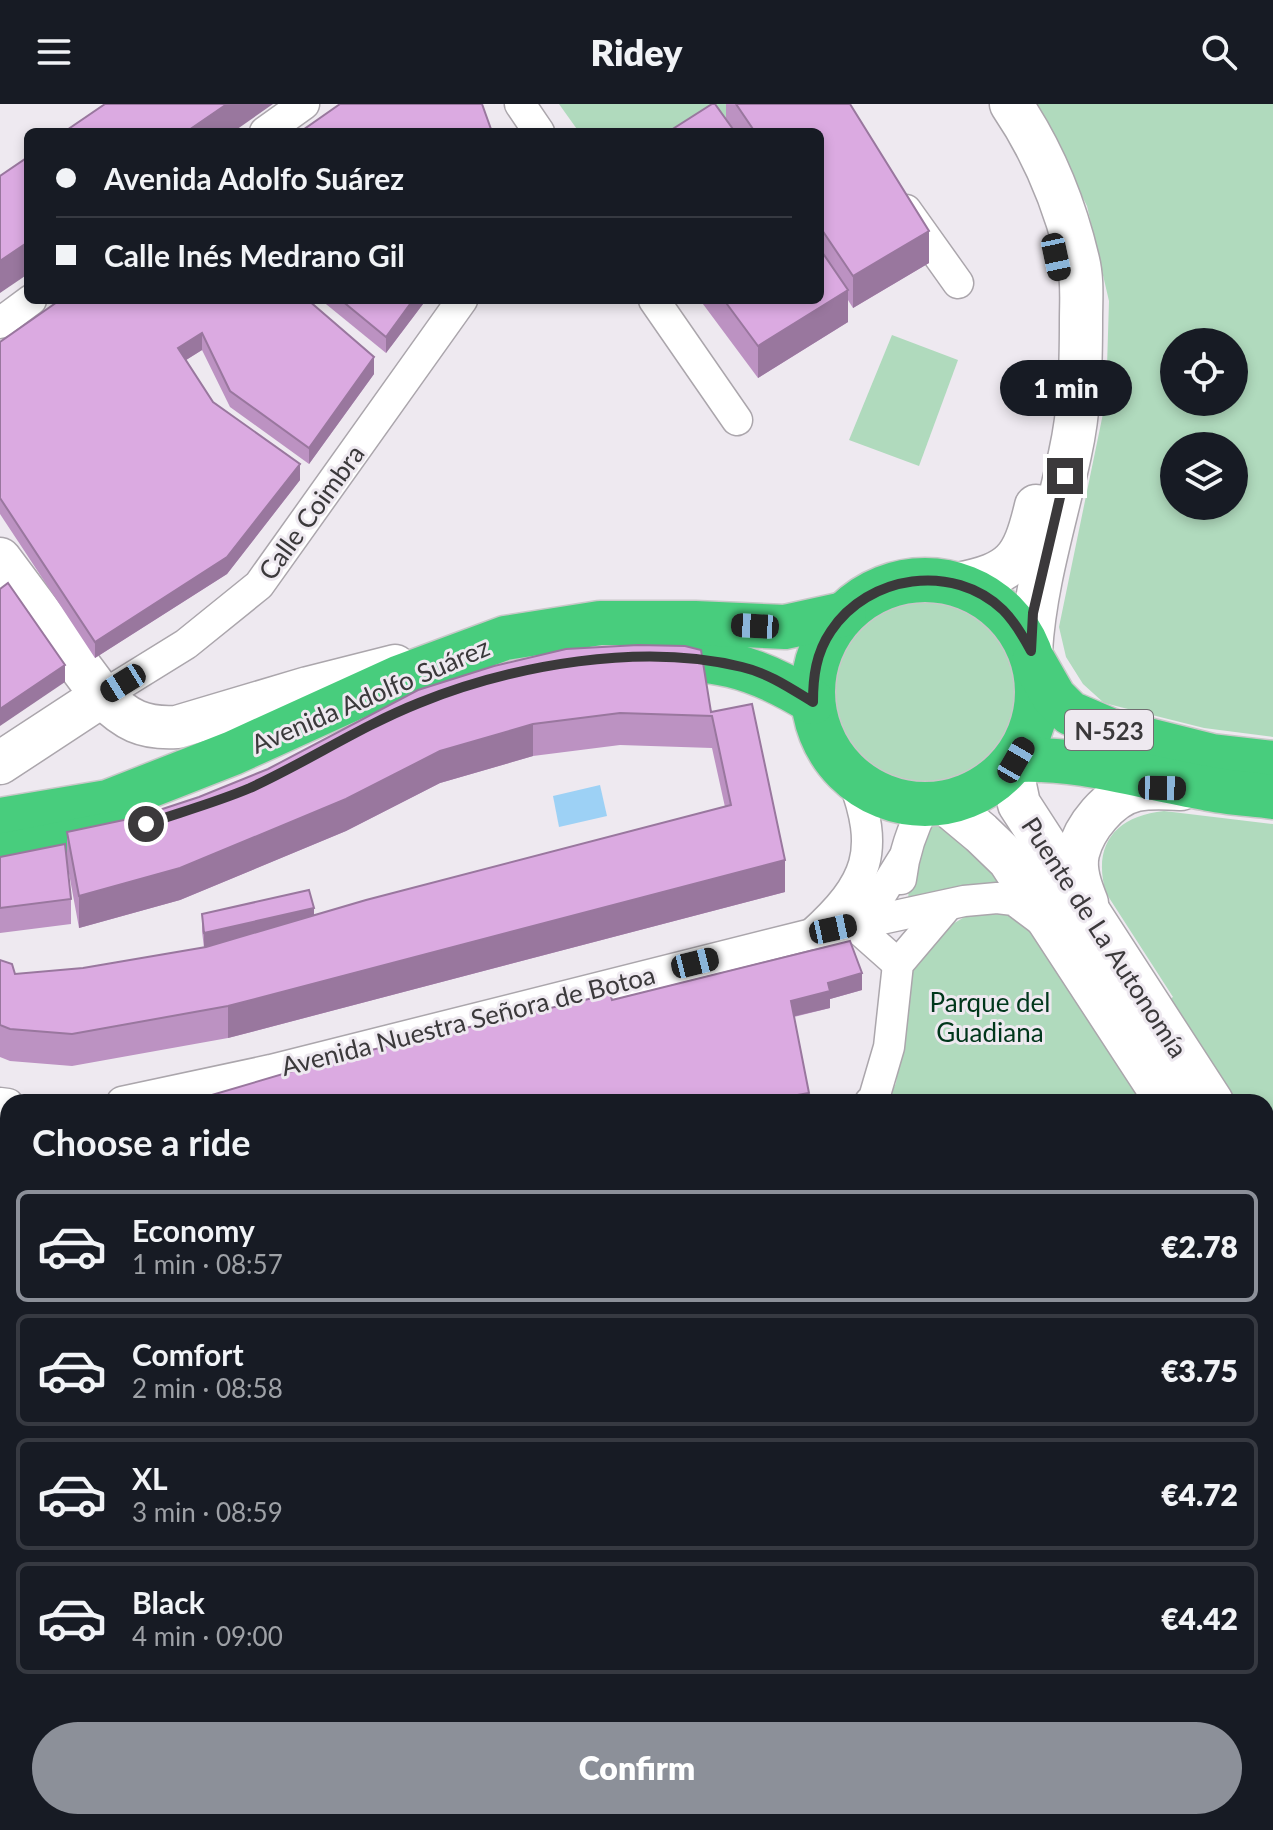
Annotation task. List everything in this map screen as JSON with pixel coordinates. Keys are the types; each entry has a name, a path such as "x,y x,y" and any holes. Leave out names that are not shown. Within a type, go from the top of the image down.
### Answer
{"highway":[{"path":"927,580 958,584 981,594 1002,609 1018,628 1032,656 1039,687 1037,713 1029,738 1013,763 981,790 935,804 883,797 853,779 832,757 819,731 813,702 813,678 829,633 844,614 868,595 896,583 927,580"},
{"name":"Avenida Adolfo Suárez","path":"0,820 108,802 233,753 400,677 505,638 600,623 785,627 844,614"},
{"name":"N-523","path":"1032,656 1054,697 1070,713 1112,731 1212,756 1273,763"},
{"name":"Avenida Adolfo Suárez","path":"0,856 121,834 249,788 418,703 507,675 594,658 694,658 743,667 778,680 813,702"},
{"name":"N-523","path":"1013,763 1048,758 1081,762 1207,789 1273,797"}],"main road":[{"path":"958,584 991,578 1018,557 1032,522 1055,421 1062,374 1062,285 1050,229 1033,178 987,104"},
{"path":"1011,104 1052,179 1078,260 1081,282 1081,382 1071,451 1033,613 1032,656"},
{"path":"1,563 102,696 121,715 157,728 177,727 308,688 505,638"},
{"name":"Calle Coimbra","path":"0,763 102,696"},
{"name":"Puente de La Autonomía","path":"1013,763 1019,804 1075,925 1163,1094"},
{"path":"1075,925 1077,854 1092,822 1123,795 1136,790 1207,789"},
{"name":"Puente de La Autonomía","path":"935,804 981,833 1075,925 1206,1094"}],"street":[{"path":"271,128 304,104"},
{"path":"520,104 536,128"},
{"path":"886,181 958,283"},
{"path":"0,323 26,304"},
{"name":"Calle Coimbra","path":"102,696 186,644 259,585 459,304"},
{"path":"657,304 737,420"},
{"path":"812,934 834,914 855,887 866,861 868,835 863,807 853,779"},
{"path":"898,964 854,925 880,896 903,859 915,824 935,804"},
{"path":"897,917 903,859"},
{"name":"Avenida Nuestra Señora de Botoa","path":"159,1094 271,1070 812,934 982,898 1014,900 1075,925"},
{"path":"875,1094 889,1047 898,964 948,905"}],"green space":[{"path":"559,104 754,104 722,128 576,128"},
{"path":"1035,104 1273,104 1273,737 1204,728 1104,703 1083,684 1066,657 1059,627 1106,399 1109,301 1087,206"},
{"path":"892,335 958,360 919,466 849,440"},
{"path":"926,600 944,601 961,607 991,627 1011,657 1017,674 1017,710 1011,727 991,757 961,777 944,783 926,784 908,783 891,777 861,757 841,727 835,710 834,692 835,674 841,657 861,627 891,607 908,601"},
{"name":"Parque del Guadiana","path":"1164,811 1273,824 1273,1094 891,1094 896,1083 911,975 920,954 944,929 968,915 1006,914 1032,929 1106,1040 1173,997 1106,893 1102,876 1105,847 1111,836 1120,826 1147,814"},
{"path":"929,819 956,834 1014,890 908,900 912,851"}],"water":[{"path":"600,785 607,816 559,827 553,796"}],"building":[{"path":"105,104 227,104 192,128 70,128"},
{"path":"340,104 482,104 491,128 306,128"},
{"path":"715,104 732,128 674,128"},
{"path":"736,104 850,104 929,231 853,276 824,233 824,128 752,128"},
{"path":"24,160 24,245 0,261 0,176"},
{"path":"824,255 848,290 758,346 727,304 824,304"},
{"path":"54,304 313,304 374,357 309,448 230,391 202,333 178,348 213,402 300,464 227,557 95,642 0,498 0,342"},
{"path":"346,304 410,304 386,337"},
{"path":"8,583 65,665 0,709 0,589"},
{"path":"685,646 701,650 711,712 752,704 785,860 228,1006 72,1034 10,1029 0,1025 0,960 12,964 15,974 83,968 206,947 366,900 731,805 712,716 620,713 533,724 440,751 346,799 180,868 79,896 67,832 138,817 199,797 268,769 418,690 494,666 566,649"},
{"path":"65,844 71,899 0,908 0,857"},
{"path":"309,890 314,908 204,933 202,914"},
{"path":"850,941 862,973 828,983 830,991 791,1001 809,1093 215,1094 337,1058 610,994 612,1000"}],"route":[{"path":"146,824 249,788 418,703 507,675 594,658 694,658 743,667 778,680 813,702 813,678 829,633 844,614 868,595 896,583 927,580 958,584 981,594 1002,609 1031,651 1033,613 1065,476"}]}
